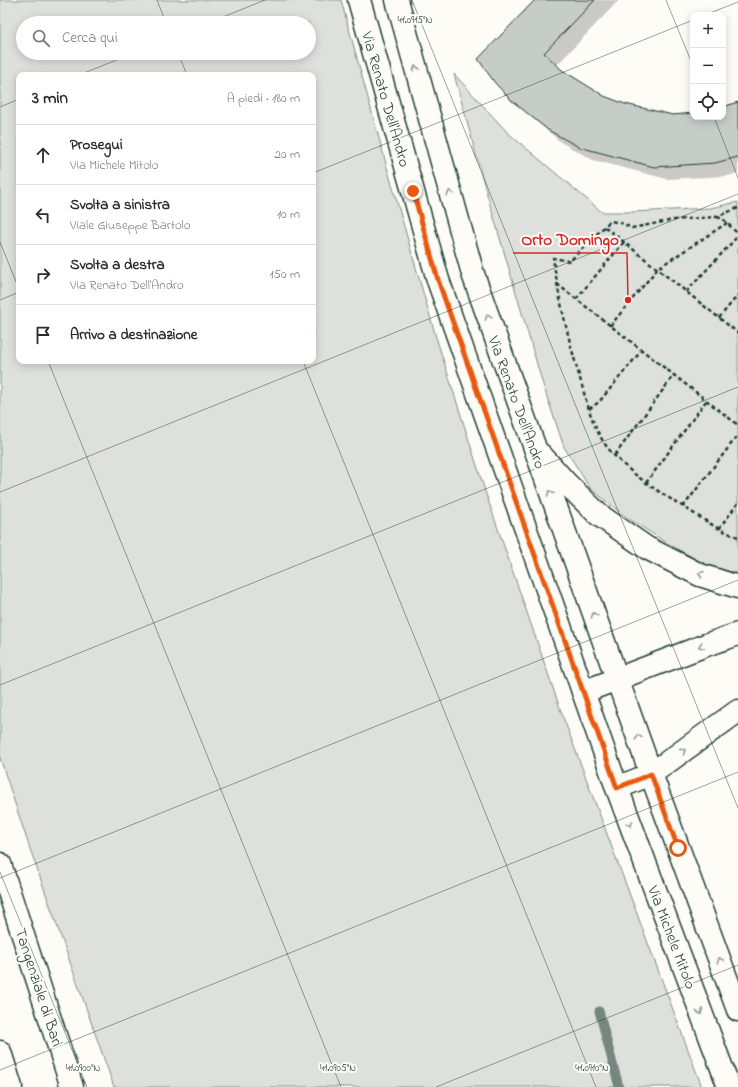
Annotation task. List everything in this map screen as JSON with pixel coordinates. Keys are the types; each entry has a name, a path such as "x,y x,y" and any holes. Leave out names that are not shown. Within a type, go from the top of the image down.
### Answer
{"main road":[{"name":"Via Renato Dell'Andro","path":"359,0 438,280 617,788"},
{"name":"Via Renato Dell'Andro","path":"397,0 473,274 651,774"},
{"path":"533,446 567,484 599,515 647,548 700,575 738,587"},
{"path":"583,692 738,634"},
{"path":"617,788 651,774 738,711"},
{"path":"651,774 738,1010"},
{"name":"Via Michele Mitolo","path":"617,788 729,1087"},
{"name":"Tangenziale di Bari","path":"0,864 72,1087"},
{"path":"0,1052 11,1087"}],"path":[{"path":"738,208 716,217 674,220 632,228 621,223 610,221 570,262 553,258 557,284 571,343 589,409 597,431 607,446 634,473 668,498 700,518 738,537"},
{"path":"686,292 738,235 723,219 716,217"},
{"path":"610,326 658,268 727,223"},
{"path":"605,227 738,333"},
{"path":"576,299 624,242"},
{"path":"557,284 738,425"},
{"path":"719,318 738,295"},
{"path":"589,409 599,402 642,350"},
{"path":"615,455 674,375"},
{"path":"646,482 706,401"},
{"path":"683,507 738,435"},
{"path":"719,528 738,503"}],"shaded area":[{"path":"0,0 341,0 436,337 486,494 563,717 702,1087 114,1087 29,846 0,758"},
{"path":"454,74 508,133 602,212 710,208 738,202 738,574 705,564 672,546 626,517 590,488 564,447 544,388 484,184"}],"building":[{"path":"535,0 595,0 544,53 562,70 604,96 625,104 673,115 690,113 690,120 726,120 726,106 738,102 738,157 715,163 654,167 579,147 548,130 511,100 495,83 478,59"}],"waterway":[{"path":"599,1011 619,1087"}],"place":[{"name":"Orto Domingo","path":"628,300"}],"route":[{"path":"413,191 438,280 617,788 651,774 678,848"}]}
